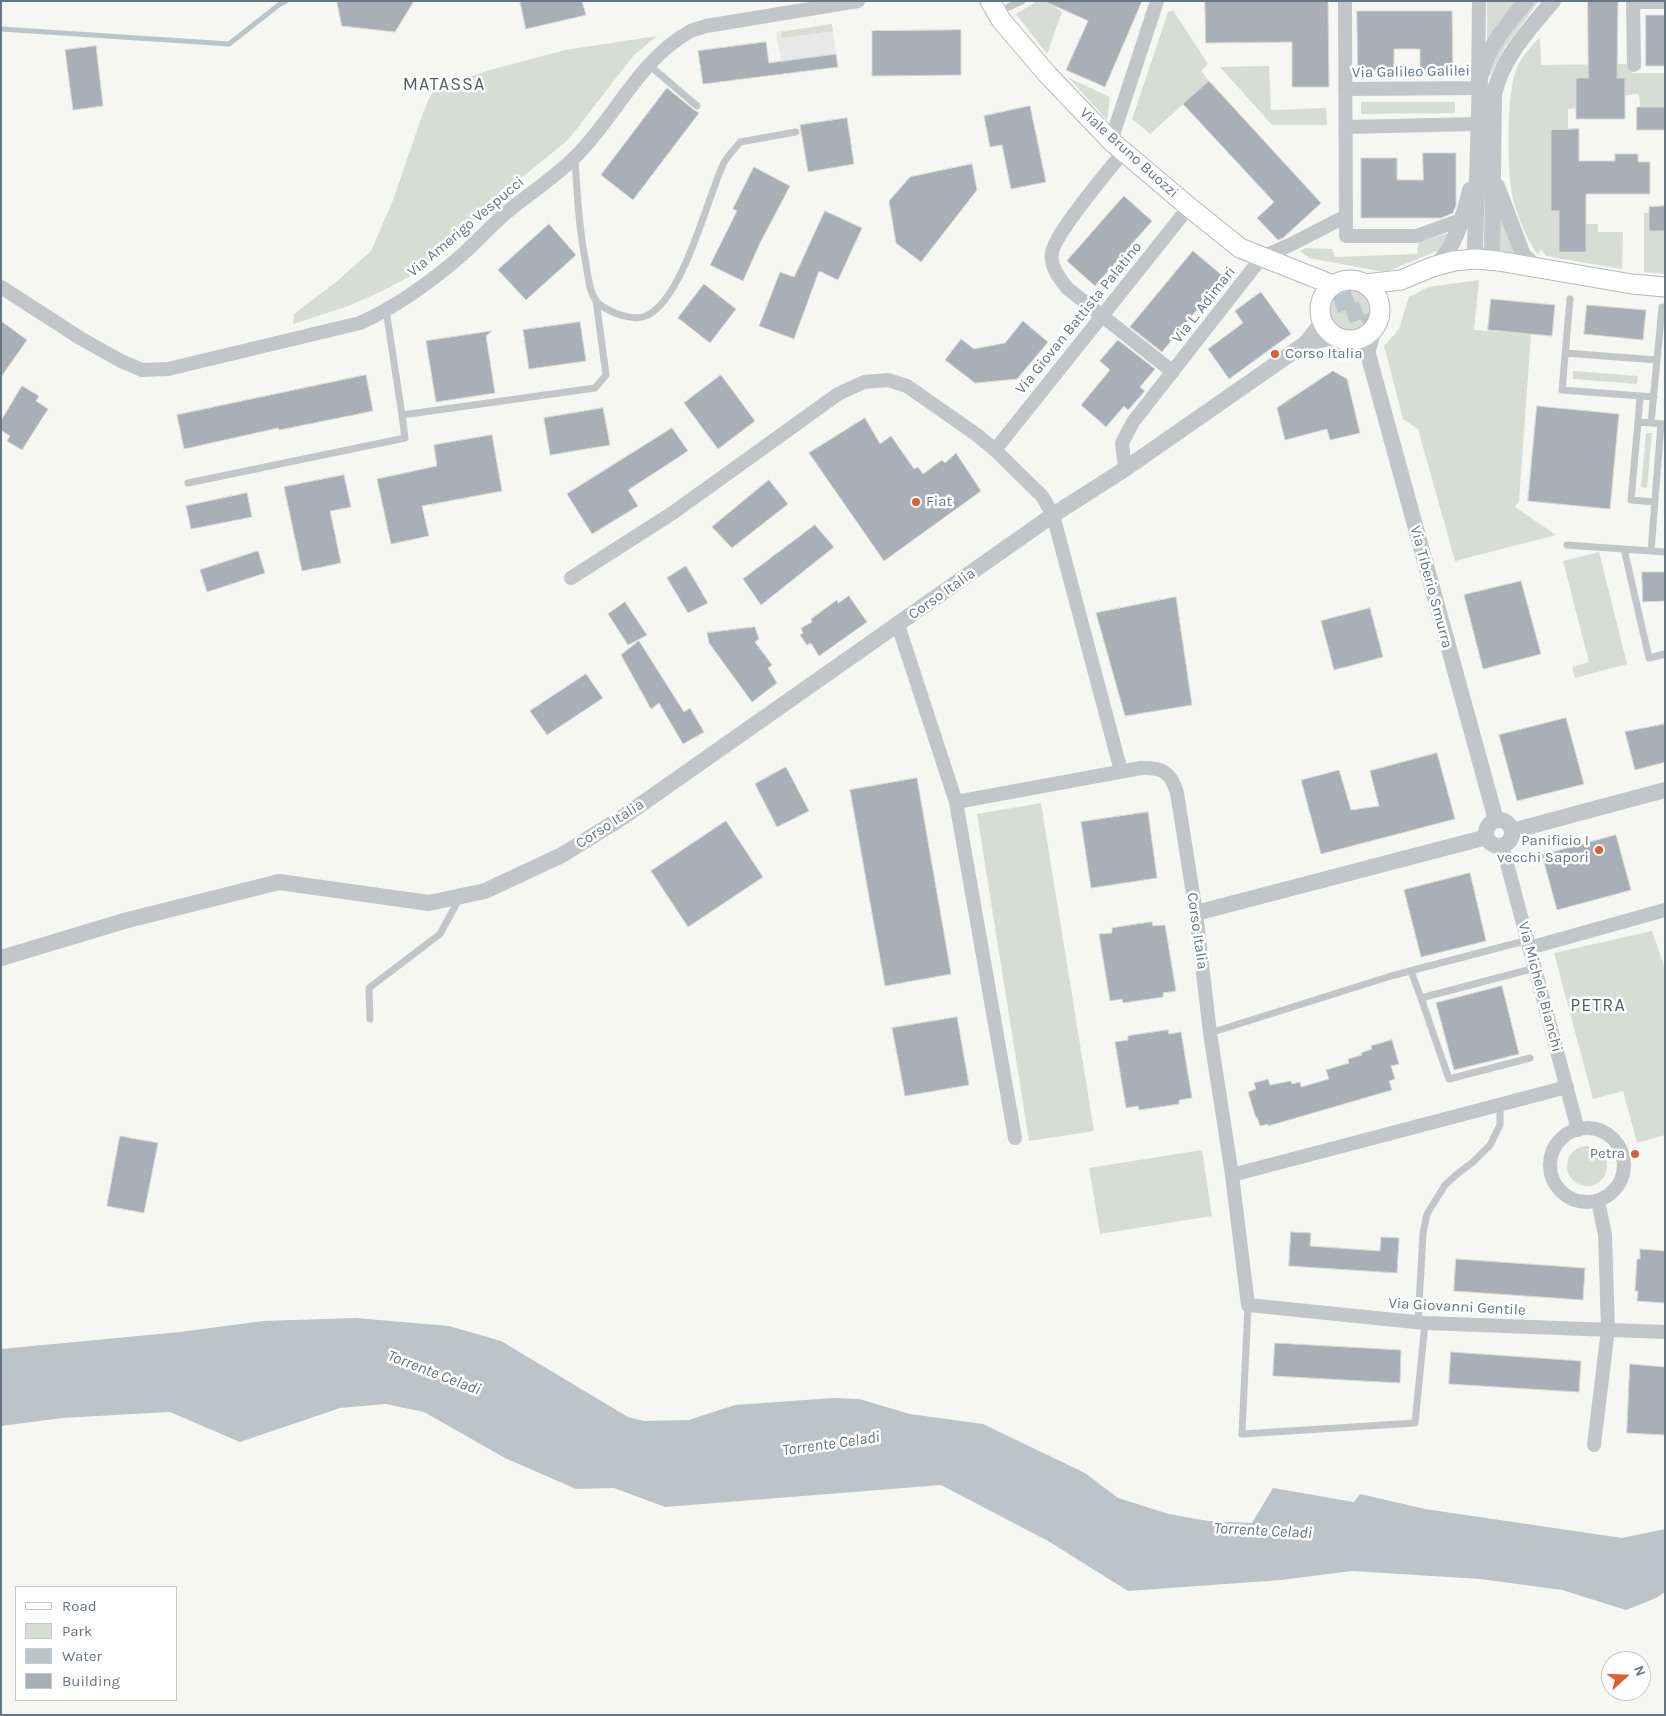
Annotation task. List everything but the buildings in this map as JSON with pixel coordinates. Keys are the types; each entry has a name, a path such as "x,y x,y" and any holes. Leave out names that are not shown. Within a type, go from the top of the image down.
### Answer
{"main road":[{"name":"Viale Bruno Buozzi","path":"993,7 1046,74 1117,146 1189,207 1240,248 1297,270 1329,291"},
{"path":"1365,284 1378,298 1380,316 1376,325 1364,337 1357,339 1341,338 1328,330 1322,322 1321,304 1329,291 1349,280 1365,284 1401,280 1432,267 1454,261 1483,259 1632,284 1665,287"},
{"path":"1380,307 1401,280"}],"street":[{"name":"Via Amerigo Vespucci","path":"1,287 80,338 142,370 168,369 360,323 386,310 424,286 506,213 575,158 640,74 662,52 689,32 706,26 858,1"},
{"path":"1157,1 1117,146 1060,234 1052,252 1052,263 1067,288 1173,372"},
{"path":"1344,1 1346,236 1416,236 1461,220"},
{"path":"1479,1 1478,124 1485,166 1498,190 1520,249 1527,260 1537,268"},
{"path":"1478,88 1485,58 1526,1"},
{"path":"1483,259 1475,250 1496,84 1514,51 1553,1"},
{"path":"1634,65 1633,2 1665,2"},
{"name":"Via Galileo Galilei","path":"1345,89 1478,88"},
{"path":"1346,127 1478,124"},
{"path":"1432,267 1446,253 1485,166"},
{"name":"Via Giovan Battista Palatino","path":"995,450 1189,207"},
{"path":"1262,257 1346,216"},
{"name":"Via L. Adimari","path":"1125,469 1122,443 1134,422 1262,257"},
{"path":"1306,343 1322,322"},
{"path":"1306,343 1341,338 1368,354 1376,325"},
{"name":"Corso Italia","path":"1,958 124,921 279,882 429,903 485,891 544,864 608,826 898,625 1052,515 1125,469 1306,343"},
{"name":"Via Tiberio Smurra","path":"1368,354 1496,820"},
{"path":"570,578 674,512 838,394 864,382 888,380 907,386 977,435 1042,496 1052,515 1121,771"},
{"name":"Corso Italia","path":"898,625 956,802 1015,1138"},
{"name":"Corso Italia","path":"956,802 1121,771 1156,767 1169,775 1177,793 1196,913 1210,1032 1232,1175 1248,1306"},
{"path":"1512,831 1665,790"},
{"path":"1496,820 1503,820 1509,824 1512,831 1508,842 1496,845 1490,842 1486,830 1496,820"},
{"path":"1196,913 1487,837"},
{"name":"Via Michele Bianchi","path":"1502,845 1578,1130"},
{"path":"1529,944 1665,910"},
{"path":"1232,1175 1566,1087"},
{"path":"1591,1129 1603,1132 1613,1140 1620,1150 1623,1174 1618,1186 1609,1195 1598,1201 1580,1201 1564,1195 1556,1186 1552,1175 1550,1164 1558,1142 1567,1134 1578,1130 1591,1129"},
{"path":"1594,1445 1608,1329 1605,1235 1598,1201"},
{"name":"Via Giovanni Gentile","path":"1248,1306 1421,1323 1665,1332"}],"lane":[{"path":"993,7 1022,1"},
{"path":"649,65 697,106"},
{"path":"596,300 606,310 620,316 647,316 659,307 668,296 686,263 722,164 740,142 796,132"},
{"path":"402,415 595,388 606,375 596,300 588,280 584,253 575,158"},
{"path":"1570,300 1562,390 1654,397"},
{"path":"1651,424 1662,307"},
{"path":"188,483 405,438 386,310"},
{"path":"1565,353 1657,360"},
{"path":"1640,396 1631,500 1655,502"},
{"path":"1638,422 1663,424 1651,551"},
{"path":"1566,545 1665,552"},
{"path":"1624,549 1649,658 1665,654"},
{"path":"370,1019 369,988 440,934 460,896"},
{"path":"1210,1032 1412,971 1529,944"},
{"path":"1421,998 1535,968"},
{"path":"1412,971 1449,1079 1530,1058"},
{"path":"1248,1306 1242,1434 1415,1423 1421,1323 1423,1233 1427,1214 1446,1185 1490,1145 1500,1125 1500,1104"}],"shaded area":[{"path":"832,24 836,54 781,61 776,32"}],"green space":[{"path":"1037,1 1046,1 1062,12 1047,54 1016,14"},
{"path":"1487,1 1520,1 1487,45"},
{"path":"1533,1 1539,1 1505,47 1490,76 1486,74 1492,60"},
{"path":"1173,10 1208,64 1201,71 1209,81 1150,134 1132,119 1168,12"},
{"path":"832,24 833,31 782,38 781,32"},
{"path":"657,36 634,55 568,140 509,188 435,256 409,277 348,306 293,324 294,314 336,282 371,251 393,200 428,100 434,90 490,70 565,50"},
{"path":"1540,37 1541,65 1626,64 1633,73 1665,73 1665,107 1640,107 1639,94 1621,96 1586,107 1568,109 1568,129 1551,130 1551,210 1559,211 1586,224 1598,224 1598,232 1623,232 1622,269 1546,256 1541,249 1538,255 1526,235 1517,213 1511,186 1510,170 1509,113 1513,79 1527,51"},
{"path":"1269,66 1271,110 1326,108 1327,125 1272,125 1220,67"},
{"path":"1069,78 1110,97 1107,120"},
{"path":"1361,102 1455,102 1455,113 1361,114"},
{"path":"1498,209 1516,254 1497,250"},
{"path":"1644,213 1649,213 1649,231 1665,231 1665,274 1644,272"},
{"path":"1452,232 1440,250 1388,271 1309,258 1300,251 1305,248 1332,249 1335,257 1417,254 1419,242"},
{"path":"1479,280 1474,330 1531,334 1519,501 1515,507 1556,535 1455,561 1418,429 1403,419 1384,346 1399,329 1409,297 1428,287"},
{"path":"1345,286 1355,286 1368,293 1375,306 1375,316 1368,329 1355,336 1345,336 1336,332 1329,325 1325,316 1325,306 1329,297 1336,290"},
{"path":"1573,371 1638,376 1637,384 1573,379"},
{"path":"1646,433 1652,433 1647,488 1641,487"},
{"path":"1599,552 1627,664 1575,678 1572,667 1589,662 1563,561"},
{"path":"1041,803 1094,1131 1029,1141 977,814"},
{"path":"1652,931 1665,969 1665,1135 1637,1143 1623,1091 1593,1099 1554,953"},
{"path":"1591,1146 1598,1149 1604,1155 1607,1166 1606,1174 1598,1183 1591,1186 1583,1186 1576,1183 1568,1174 1567,1162 1570,1155 1579,1147"},
{"path":"1202,1150 1212,1216 1100,1234 1089,1168"}],"water":[{"path":"1350,290 1355,303 1359,302 1364,315 1369,313 1373,323 1364,326 1361,319 1350,323 1345,310 1338,313 1333,297"},
{"name":"Torrente Celadi","path":"356,1318 449,1326 501,1341 628,1417 644,1421 689,1420 735,1405 833,1398 859,1399 910,1414 983,1424 1085,1473 1118,1498 1169,1514 1208,1521 1252,1523 1273,1488 1354,1502 1360,1494 1425,1509 1622,1538 1665,1529 1665,1592 1656,1598 1626,1610 1562,1590 1480,1579 1352,1571 1281,1580 1128,1591 1048,1541 941,1485 665,1507 614,1488 576,1489 505,1458 424,1412 386,1404 340,1408 240,1442 170,1412 62,1418 1,1426 1,1349 180,1332 263,1321"}],"waterway":[{"path":"1,29 229,44 286,1"}],"place":[{"name":"Corso Italia","path":"1275,354"},
{"name":"Fiat","path":"916,502"},
{"name":"Panificio I vecchi Sapori","path":"1599,850"},
{"name":"Petra","path":"1635,1154"}],"district":[{"name":"MATASSA","path":"444,85"},
{"name":"PETRA","path":"1598,1006"}]}
